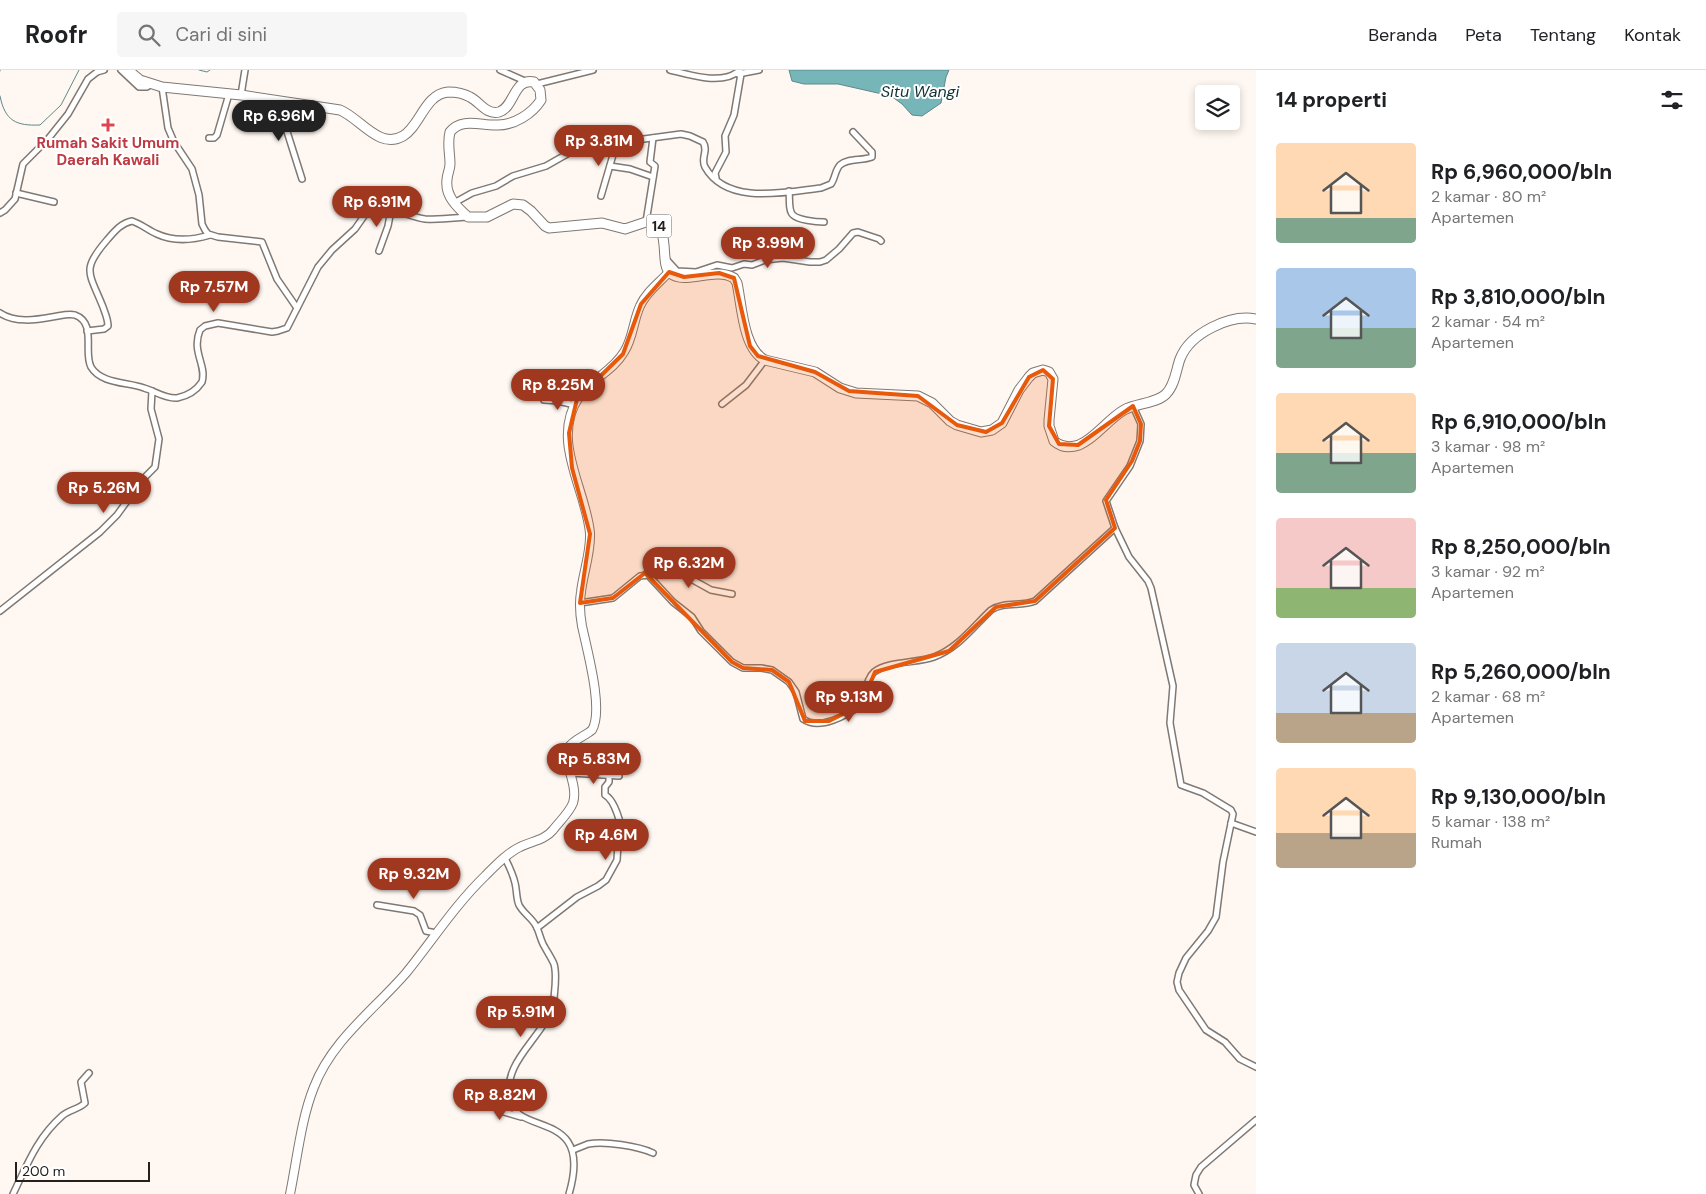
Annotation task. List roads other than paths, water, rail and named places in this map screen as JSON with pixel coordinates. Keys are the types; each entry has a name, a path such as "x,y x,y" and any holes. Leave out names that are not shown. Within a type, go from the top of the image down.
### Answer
{"highway":[{"path":"128,70 140,80 150,85 241,95 340,110 355,118 376,136 391,140 403,136 409,131 428,104 446,92 470,96 487,110 498,112 507,107 520,86 528,82 534,82 540,90 541,100 532,111 503,125 471,122 461,124 450,132 448,138 450,165 447,189 454,203 468,217"},
{"path":"139,70 140,80"},
{"name":"14","path":"468,217 487,217 506,207 517,204 527,207 549,228 602,223 625,229 646,222 655,222 661,229 669,272"},
{"path":"669,272 684,277 719,273 734,278 737,283 750,346 758,356 765,360 815,372 840,388 856,393 918,396 932,403 950,421 981,432 992,430 1002,423 1019,390 1033,373 1043,370 1049,372 1053,379 1049,420 1051,431 1054,441 1064,446 1078,446 1115,416 1133,406 1158,399 1166,394 1172,384 1180,357 1202,332 1220,324 1256,319"}],"main road":[{"path":"290,1194 308,1105 320,1072 340,1042 387,995 484,877 520,847 548,835 569,810 574,796 573,780 566,757 567,749 572,743 592,730 597,713 580,614 590,534 587,516 572,468 569,446 570,424 574,404 587,388 611,368 623,354 646,294 669,272"}],"street":[{"path":"0,213 12,203 23,164 58,127 73,107 88,79 97,72 104,70"},
{"path":"121,70 139,87 150,85"},
{"path":"241,95 245,70"},
{"path":"500,70 528,82"},
{"path":"537,84 594,70"},
{"path":"670,70 708,79 760,70"},
{"path":"716,178 715,173 726,152 725,136 734,114 739,73"},
{"path":"162,87 168,128 174,142 192,169 200,202 202,224 210,235"},
{"path":"209,138 214,138 217,135 229,94"},
{"path":"277,100 302,179"},
{"path":"454,203 472,193 496,186 513,176 546,166 583,145 595,141 653,138 681,134 703,142 706,148 703,162 707,170 731,188 748,194 826,187 833,182 837,169 841,164 872,157 872,152 853,132"},
{"path":"646,222 655,166 650,161 653,138"},
{"path":"601,196 613,152 613,139"},
{"path":"610,166 630,169 653,178"},
{"path":"789,191 792,214 813,222 824,222"},
{"path":"16,193 54,202"},
{"path":"0,314 26,320 73,314 83,321 87,331 90,361 93,370 108,380 138,386 163,396 175,398 184,396 199,387 204,377 197,354 197,340 200,330 205,326 218,323 278,331 287,328 318,267 332,250 355,229 368,209 375,207 435,220 468,217"},
{"path":"379,251 388,226 391,210"},
{"path":"87,331 104,329 108,326 91,276 90,265 96,254 120,227 132,222 156,234 180,240 210,235 262,242 277,279 297,308"},
{"path":"666,259 677,271 694,272 715,265 734,268 744,264 752,266 763,260 777,258 810,262 824,261 842,246 850,234 855,232 881,241"},
{"path":"722,404 746,384 765,360"},
{"path":"0,611 100,532 117,515 143,478 154,467 159,438 151,409 152,391"},
{"path":"544,400 574,404"},
{"path":"1133,406 1140,424 1140,441 1130,466 1106,501 1115,528 1133,564 1148,580 1152,588 1173,686 1170,723 1181,785 1203,793 1231,810 1233,814 1223,862 1216,917 1208,931 1184,962 1179,973 1178,985 1206,1030 1225,1042 1240,1059 1256,1067"},
{"path":"646,574 673,602 692,617 701,630 732,662 743,668 772,670 794,688 803,719 812,723 824,722 832,720 861,704 874,672 897,665 929,659 949,650 996,607 1008,604 1026,604 1035,601 1115,528"},
{"path":"580,603 613,598 646,574 684,575 711,590 732,594"},
{"path":"571,773 619,776"},
{"path":"537,928 574,899 603,882 615,864 618,855 618,844 623,836 619,819 610,799 605,796 605,786 609,782 609,776"},
{"path":"1231,823 1256,832"},
{"path":"505,858 514,878 520,906 537,928 554,966 555,990 551,1011 516,1063 510,1079 509,1095 512,1108 524,1118"},
{"path":"377,905 414,910 420,916 426,931 436,934"},
{"path":"13,1194 44,1134 63,1115 85,1103 81,1082 89,1073"},
{"path":"485,1101 509,1114 555,1129 566,1140 573,1150 573,1172 569,1194"},
{"path":"1199,1194 1194,1185 1198,1170 1256,1120"},
{"path":"573,1150 596,1144 630,1146 645,1149 653,1154"}],"water":[{"name":"Situ Wangi","path":"789,70 949,70 941,103 922,116 912,115 891,96 838,84 804,84 792,81"}],"waterway":[{"path":"0,96 5,111 13,120 18,123 40,125 61,105 79,70"},
{"path":"199,70 207,72 210,70"}],"place":[{"name":"Rumah Sakit Umum Daerah Kawali","path":"108,125"}]}
